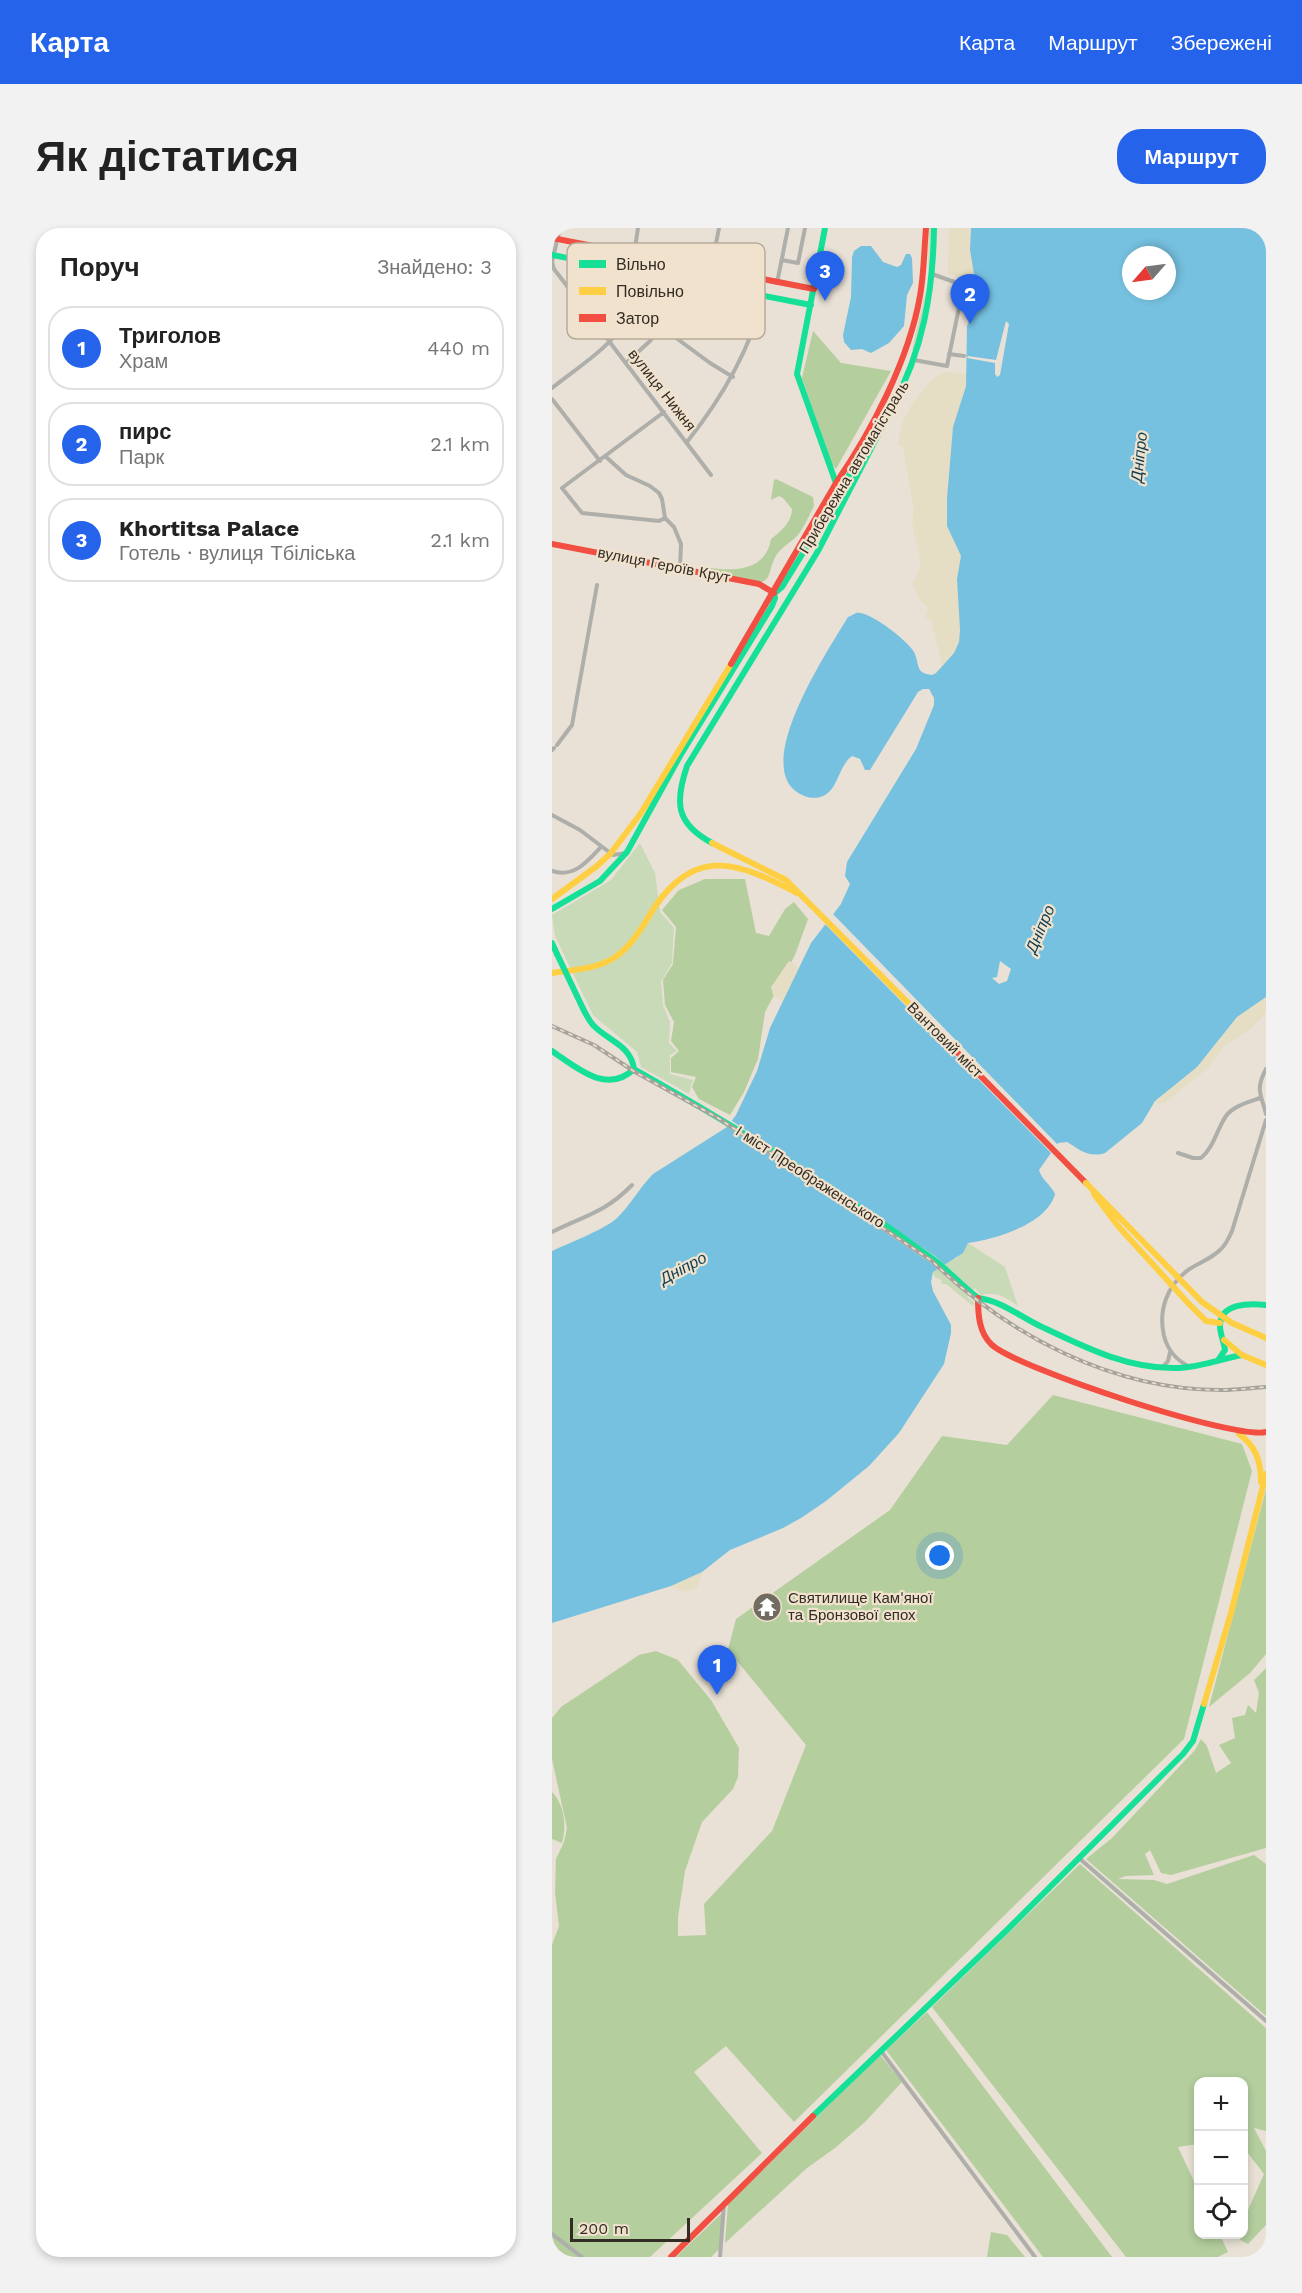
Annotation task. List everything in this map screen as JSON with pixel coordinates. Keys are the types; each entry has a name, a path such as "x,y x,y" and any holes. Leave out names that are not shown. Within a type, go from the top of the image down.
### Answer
{"main road":[{"path":"825,228 798,378 836,483 841,491"},
{"name":"Прибережна автомагістраль","path":"552,898 578,882 610,853 641,813 848,466 888,392 908,344 920,290 926,228"},
{"name":"Прибережна автомагістраль","path":"774,592 782,587 841,491 859,456 893,406 914,361 925,320 934,228"},
{"path":"555,239 574,243"},
{"path":"552,259 567,261"},
{"path":"922,276 926,280 931,276"},
{"path":"765,280 814,289"},
{"path":"920,290 926,287 929,290"},
{"path":"765,295 811,305"},
{"path":"908,344 912,350 918,347"},
{"path":"903,359 909,356 914,361"},
{"path":"804,897 786,880 767,867 714,845 695,833 683,817 679,789 687,766 818,551 893,406"},
{"name":"вулиця Героїв Крут","path":"552,544 759,584 774,592"},
{"name":"Прибережна автомагістраль","path":"552,909 600,881 627,852 674,766 772,606 775,598 774,592"},
{"path":"552,973 608,962 623,949 672,884 680,877 700,867 725,865 742,868 766,877 804,897"},
{"name":"Вантовий міст","path":"804,897 1086,1183"},
{"path":"552,943 591,1022 625,1049 636,1070 624,1077 603,1080 582,1071 552,1051"},
{"name":"I міст Преображенського","path":"636,1070 721,1118 884,1225 936,1261 978,1300"},
{"path":"1086,1183 1118,1226 1189,1305 1206,1321 1220,1323"},
{"path":"1086,1183 1212,1312 1241,1330 1266,1338"},
{"path":"1242,1355 1190,1367 1162,1368 1130,1362 1097,1352 1036,1324 1003,1304 978,1300 979,1323 983,1334 988,1341 1005,1354 1091,1389 1246,1434 1266,1432"},
{"path":"1215,1361 1224,1353 1220,1323 1223,1315 1232,1307 1247,1303 1266,1305"},
{"path":"1223,1338 1242,1355 1264,1364"},
{"path":"1234,1431 1249,1442 1259,1458 1262,1479 1260,1496"},
{"path":"671,2257 1079,1858 1183,1754 1193,1741 1231,1614 1266,1474"}],"street":[{"path":"552,259 555,239 560,228"},
{"path":"636,243 639,228"},
{"path":"716,243 719,228"},
{"path":"777,283 788,228"},
{"path":"782,260 798,263 805,228"},
{"name":"вулиця Нижня","path":"552,259 554,269 567,286"},
{"path":"914,361 947,366 950,354 963,288 960,284 931,276"},
{"path":"626,363 651,339"},
{"path":"677,339 733,377"},
{"path":"687,442 733,377 747,339"},
{"path":"552,380 554,386 609,341"},
{"name":"вулиця Нижня","path":"609,341 711,475"},
{"path":"950,354 964,356"},
{"path":"552,399 600,461"},
{"path":"664,412 562,488 585,514 659,521 665,518"},
{"path":"605,456 626,476 650,486 659,493 665,518 674,527 680,539 682,554 680,568"},
{"path":"555,748 572,725 597,585"},
{"path":"552,815 580,830 610,853 616,855 627,852"},
{"path":"552,871 561,874 571,873 584,865 602,847"},
{"path":"1266,1069 1259,1084 1260,1098 1266,1114"},
{"path":"1178,1153 1192,1158 1201,1158 1215,1139 1227,1114 1247,1102 1260,1098"},
{"path":"1190,1367 1182,1363 1170,1351 1163,1330 1164,1302 1180,1277 1213,1255 1226,1243 1233,1231 1266,1123"},
{"path":"552,1232 605,1209 619,1199 632,1185"},
{"path":"1162,1368 1168,1361 1170,1351"},
{"path":"1079,1858 1266,2021"},
{"path":"881,2051 1035,2257"},
{"path":"720,2257 724,2203"},
{"path":"552,2234 582,2257"}],"green space":[{"path":"929,228 931,228 928,279"},
{"path":"927,287 922,320 914,349 912,349"},
{"path":"813,331 841,363 891,371 836,469 831,463 802,378"},
{"path":"776,479 813,497 814,506 798,535 778,554 768,577 759,583 702,574 700,570 703,567 745,568 762,559 771,539 785,526 792,514 792,509 783,498 779,496 771,500"},
{"path":"640,843 655,873 660,912 674,928 672,963 661,982 663,1005 670,1022 669,1043 677,1051 670,1055 670,1074 693,1080 689,1094 641,1067 637,1052 593,1015 555,936 552,915 611,880"},
{"path":"705,879 745,879 756,933 769,936 785,909 794,902 808,919 795,955 765,1012 758,1059 744,1092 730,1115 699,1099 692,1087 696,1077 671,1072 671,1058 679,1051 671,1041 674,1022 665,1005 663,980 673,964 676,927 662,910 679,890"},
{"path":"968,1243 1005,1267 1018,1306 1000,1296 981,1295 975,1288 967,1297 975,1303 973,1306 946,1284 941,1284 942,1280 935,1277 933,1272 957,1258"},
{"path":"1053,1395 1242,1444 1252,1471 1184,1739 794,2122 726,2046 694,2072 762,2153 650,2257 552,2257 552,1945 559,1926 555,1893 556,1859 564,1842 567,1828 552,1759 552,1718 561,1707 639,1655 656,1651 678,1660 711,1700 739,1748 738,1777 733,1789 702,1822 685,1871 678,1917 678,1936 706,1935 704,1904 772,1831 806,1745 728,1650 736,1619 890,1510 942,1436 1007,1445"},
{"path":"1266,1489 1266,1654 1250,1673 1209,1707"},
{"path":"1266,1668 1266,1848 1171,1875 1161,1873 1150,1850 1145,1854 1154,1875 1126,1876 1118,1879 1154,1880 1167,1884 1254,1855 1266,1864 1266,2016 1086,1859 1112,1838 1195,1750 1201,1739 1207,1746 1216,1773 1231,1763 1219,1745 1235,1738 1232,1718 1245,1715 1248,1705 1256,1713 1259,1693 1254,1680"},
{"path":"552,1792 559,1802 563,1815 562,1843 552,1839"},
{"path":"1080,1864 1266,2028 1266,2131 1254,2128 1266,2151 1266,2225 1248,2244 1239,2239 1248,2239 1248,2210 1264,2174 1248,2153 1248,2077 1194,2077 1194,2145 1178,2147 1194,2181 1194,2239 1222,2239 1228,2252 1218,2257 1126,2257 932,2007"},
{"path":"927,2012 1112,2257 1043,2257 886,2050"},
{"path":"880,2055 902,2082 865,2122 807,2168 725,2243 728,2204"},
{"path":"722,2213 720,2248 711,2257 676,2257"},
{"path":"991,2232 1007,2235 1025,2257 987,2257"}],"sand":[{"path":"949,228 971,228 970,250 976,279 948,275"},
{"path":"945,372 966,374 966,386 953,427 947,498 947,526 961,556 957,579 959,642 954,653 942,665 931,620 925,618 928,608 921,602 912,583 918,574 920,556 913,530 914,511 903,448 898,444 903,422 911,406 931,381"},
{"path":"789,961 799,967 784,1002 773,995 771,987"},
{"path":"1266,997 1266,1013 1248,1031 1223,1047 1208,1068 1165,1103 1158,1104 1155,1101 1205,1058 1237,1017"},
{"path":"702,1572 698,1587 685,1592 671,1586"}],"water":[{"name":"Дніпро","path":"971,228 1266,228 1266,997 1237,1017 1197,1067 1155,1101 1142,1123 1105,1153 1089,1154 1067,1142 1058,1143 1039,1170 1055,1194 1050,1205 1042,1214 1006,1234 968,1243 963,1253 933,1272 931,1282 933,1291 951,1325 944,1364 899,1433 869,1466 801,1518 730,1550 702,1572 671,1586 552,1623 552,1251 595,1232 616,1219 653,1174 727,1127 736,1115 757,1071 770,1028 811,943 841,904 850,884 845,876 847,862 916,749 934,705 934,698 929,689 918,692 870,770 865,770 860,759 852,756 844,765 828,793 816,798 806,797 797,792 786,777 784,756 789,732 799,705 848,617 862,613 888,627 910,647 920,670 927,674 936,673 954,653 959,642 957,579 961,556 947,526 947,498 953,427 966,386 967,326 975,309 976,286 970,250","holes":["1000,961 1011,969 1007,981 999,984 992,978 997,977"]},
{"path":"861,246 871,246 883,262 897,267 901,265 906,254 910,254 912,258 913,283 907,295 904,326 889,343 871,353 862,349 851,350 844,342 843,335 851,297 852,257 854,251"}],"pier":[{"path":"1006,321 1009,324 1000,375 997,377 995,363 967,358 968,356 996,360"},
{"path":"831,912 1059,1146 1052,1154 823,922"},
{"path":"729,1119 935,1256 946,1266 939,1270 725,1125"}],"railway":[{"path":"552,1026 594,1045 635,1072 718,1118 932,1261 994,1312 1064,1353 1102,1369 1141,1380 1180,1387 1221,1390 1266,1387"}],"traffic: fast":[{"path":"825,228 797,374 836,483"},
{"path":"892,407 903,386 919,343 928,298 934,228"},
{"path":"552,255 567,258"},
{"path":"765,296 811,305"},
{"path":"712,843 691,828 681,810 681,790 687,766 818,551 893,406"},
{"path":"776,592 782,587 841,491 859,456 879,427"},
{"path":"552,909 600,881 627,852 680,756 772,606 774,593"},
{"path":"552,943 557,954"},
{"path":"557,954 577,996"},
{"path":"552,1051 582,1071 603,1079 613,1080 634,1069 624,1049 591,1022 577,996"},
{"path":"634,1069 749,1136 861,1208 933,1259 978,1298"},
{"path":"978,1298 1003,1306 1040,1326 1107,1356 1142,1365 1179,1368 1203,1365 1242,1355"},
{"path":"1219,1359 1225,1350 1220,1326 1221,1318 1225,1313 1237,1306 1266,1305"},
{"path":"813,2116 1008,1929 1183,1754 1193,1741 1204,1704"}],"traffic: slow":[{"path":"552,899 611,853 641,813 731,664"},
{"path":"712,843 786,880 945,1040"},
{"path":"552,973 592,967 614,958 632,942 670,888 686,875 703,868 720,866 738,868 776,882 797,893"},
{"path":"1086,1183 1202,1302 1232,1323 1266,1338"},
{"path":"1094,1194 1118,1226 1189,1304"},
{"path":"1189,1304 1206,1321 1220,1323"},
{"path":"1224,1340 1242,1355 1266,1365"},
{"path":"1239,1434 1250,1444 1256,1455 1261,1482"},
{"path":"1204,1704 1231,1613 1266,1474"}],"traffic: jam":[{"path":"731,664 836,483 863,441 887,394 915,320 921,288 926,228"},
{"path":"552,238 578,243"},
{"path":"765,279 814,289"},
{"path":"552,544 759,584 774,593"},
{"path":"945,1040 1086,1183"},
{"path":"978,1298 979,1317 984,1335 992,1345 1010,1356 1082,1385 1172,1414 1246,1432 1266,1432"},
{"path":"671,2257 813,2116"}],"place":[{"name":"Khortitsa Palace","path":"825,301"},
{"name":"пирс","path":"970,324"},
{"name":"Святилище Кам'яної та Бронзової епох","path":"767,1607"},
{"name":"Триголов","path":"717,1695"}]}
